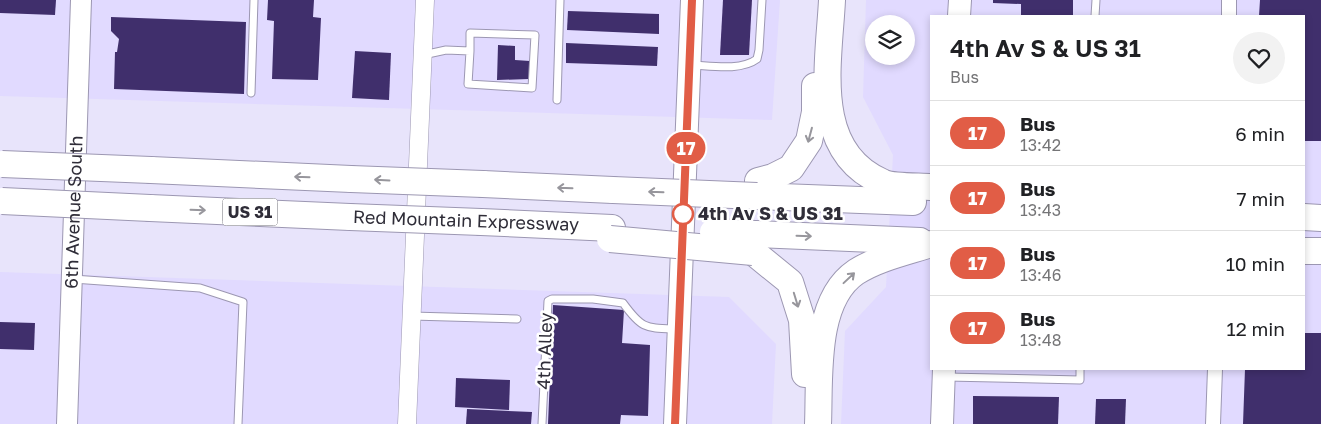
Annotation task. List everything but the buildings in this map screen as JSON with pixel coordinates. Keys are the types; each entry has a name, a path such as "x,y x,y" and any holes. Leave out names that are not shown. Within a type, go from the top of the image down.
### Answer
{"highway":[{"path":"757,188 791,168 809,141 815,112 819,0"},
{"path":"832,0 828,94 832,125 842,149 883,192 930,187"},
{"name":"Red Mountain Expressway","path":"1,158 151,164 197,162 222,173 683,193 757,188 883,192 930,203"},
{"name":"Red Mountain Expressway","path":"1,207 101,206 531,224 611,233 754,243"},
{"path":"1305,217 1321,218"},
{"path":"754,243 878,250 930,242"},
{"path":"754,243 790,282 802,320 806,373 803,424"},
{"path":"818,424 821,350 830,304 840,288 878,250"},
{"path":"1305,251 1321,251"}],"main road":[{"name":"6th Avenue South","path":"67,424 81,0"},
{"path":"675,424 692,0"},
{"path":"959,15 960,0"},
{"path":"942,424 944,373"}],"street":[{"path":"408,424 425,0"},
{"path":"1229,0 1229,15"},
{"path":"1213,424 1215,370"}],"lane":[{"path":"251,93 254,0"},
{"path":"557,100 560,0"},
{"path":"690,64 736,66 749,64 757,59 762,0"},
{"path":"1095,15 1096,0"},
{"path":"470,33 535,35 532,88 468,84 470,51 470,33"},
{"path":"423,56 446,50 470,51"},
{"path":"72,279 200,288 243,302 238,424"},
{"name":"4th Alley","path":"542,424 548,301 552,299 585,299 623,303 633,317 647,328 678,329"},
{"path":"412,316 518,319"},
{"path":"944,373 1080,380 1080,370"}],"shaded area":[{"path":"0,0 780,0 772,120 0,96"},
{"path":"866,0 1321,0 1321,424 841,424 845,331 886,287 893,155 863,97 865,32 865,65 915,65 915,15 866,15"},
{"path":"0,272 729,297 776,344 772,424 0,424"}],"bus line":[{"name":"17","path":"675,424 692,0"}],"place":[{"name":"4th Av S & US 31","path":"683,214"}]}
